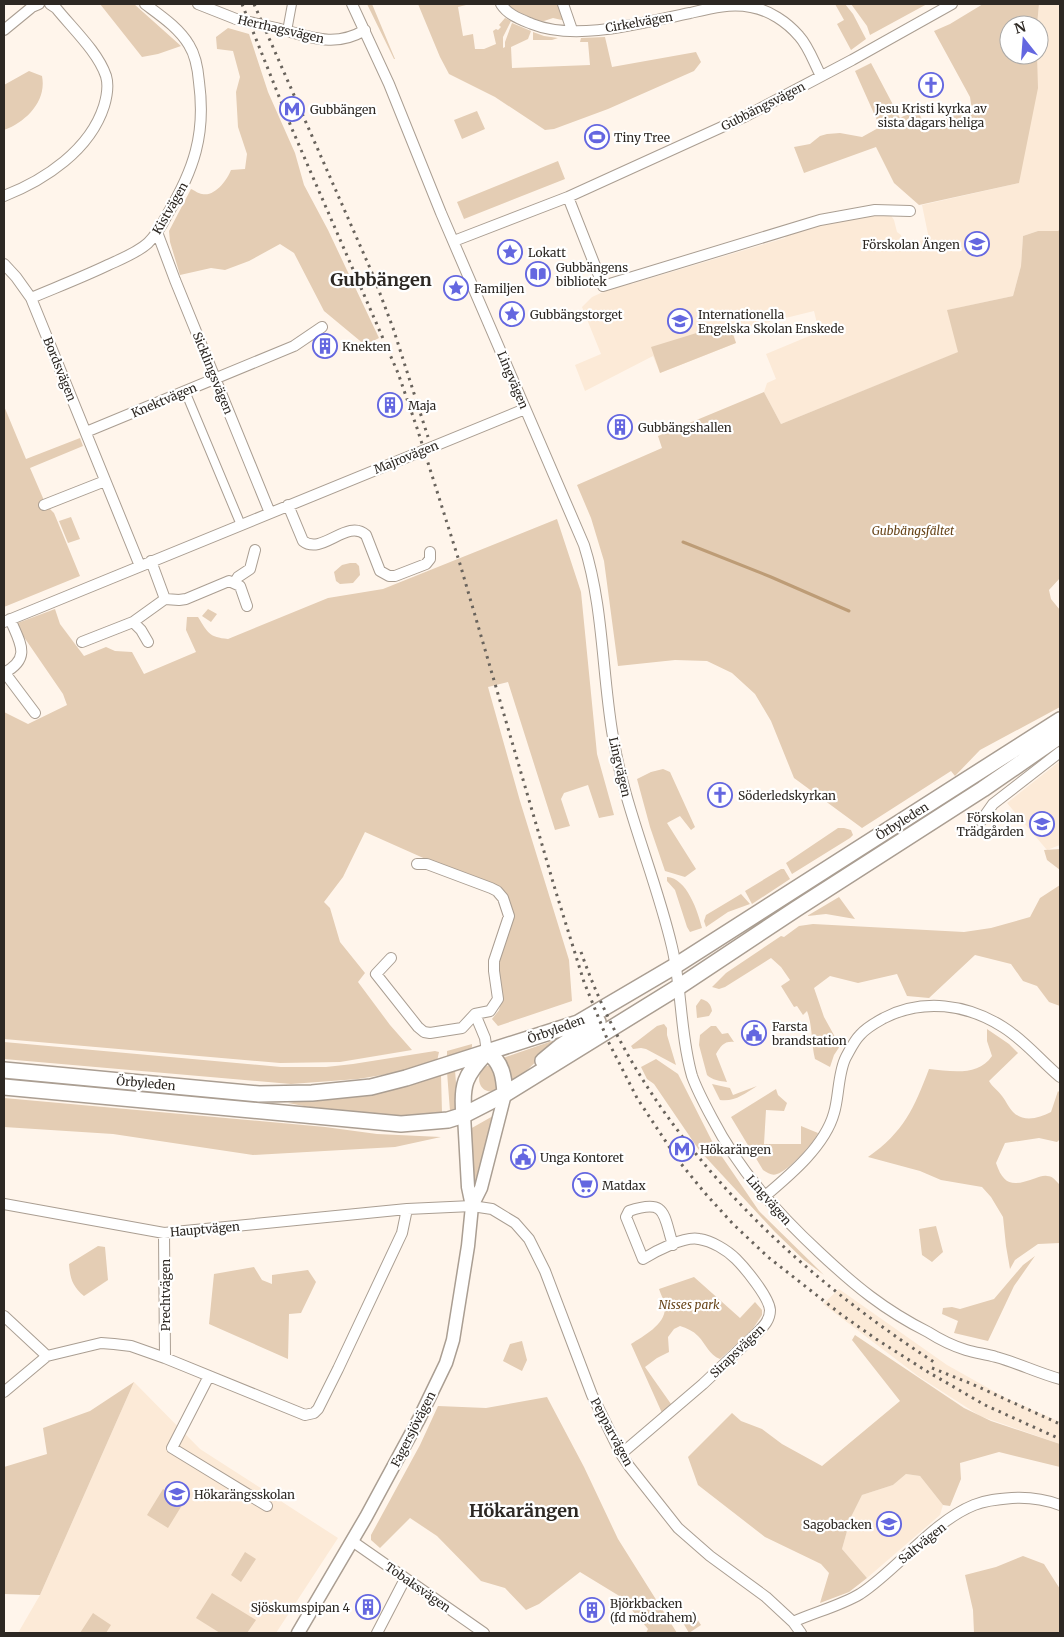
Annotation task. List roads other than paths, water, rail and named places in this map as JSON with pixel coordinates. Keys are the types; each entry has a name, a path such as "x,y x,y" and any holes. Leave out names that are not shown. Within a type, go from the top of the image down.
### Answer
{"main road":[{"name":"Örbyleden","path":"4,1087 401,1124 440,1122 464,1115 505,1094 530,1078 677,975 1060,720"},
{"name":"Örbyleden","path":"4,1070 259,1094 312,1093 371,1087 406,1078 578,1023 677,975 796,908 983,789 1060,736"},
{"path":"464,1115 464,1084 468,1073 487,1052 494,1056 500,1066 505,1094"}],"street":[{"path":"4,30 32,7 39,4"},
{"path":"4,196 22,189 41,178 68,157 91,135 101,116 107,96 107,78 101,63 56,8 50,4"},
{"name":"Kistvägen","path":"31,298 76,280 148,244 183,189 192,167 201,126 201,96 195,60 191,47 173,26 145,4"},
{"name":"Herrhagsvägen","path":"198,4 236,19 328,41 355,36 365,30"},
{"path":"287,31 292,4"},
{"name":"Lingvägen","path":"352,4 365,30 525,409 578,529 588,559 599,617 612,733 632,814 672,946 693,1077 704,1104 739,1164 764,1197 843,1275 883,1307 927,1332 963,1349 997,1357 1060,1379"},
{"name":"Cirkelvägen","path":"501,4 514,16 541,27 572,30 610,29 726,6 752,7 780,19 800,37 821,76"},
{"path":"563,4 572,30"},
{"name":"Gubbängsvägen","path":"454,241 568,197 746,116 952,4"},
{"path":"568,197 603,286 820,220 875,210 910,211"},
{"name":"Sicklingsvägen","path":"157,232 270,513"},
{"name":"Bordsvägen","path":"4,264 31,298 140,566"},
{"name":"Knektvägen","path":"86,432 294,346 322,327"},
{"path":"185,391 241,525"},
{"name":"Majrovägen","path":"35,713 4,673 18,663 22,653 21,646 7,621 525,409"},
{"path":"44,505 105,481"},
{"path":"288,505 303,541 311,545 352,530 362,532 366,535 380,571 389,576 396,576 426,564 430,559 430,552"},
{"path":"234,583 238,577 250,569 255,550"},
{"path":"151,561 165,599"},
{"path":"82,642 133,622 165,599 178,600 186,598 229,582 240,586 247,606"},
{"path":"133,622 141,630 148,642"},
{"path":"981,821 993,804 1060,752"},
{"path":"391,958 376,974 424,1032 430,1034 462,1028 476,1014 490,1011 498,999 494,961 509,916 503,898 497,891 491,888 427,864 417,864"},
{"path":"764,1197 803,1162 828,1128 834,1113 844,1060 858,1036 869,1026 895,1012 914,1006 930,1005 953,1007 982,1015 1005,1028 1060,1077"},
{"path":"476,1014 485,1038 487,1052"},
{"name":"Fagersjövägen","path":"472,1206 481,1188 505,1094"},
{"name":"Fagersjövägen","path":"298,1633 352,1541 419,1419 446,1364 453,1340 468,1246 472,1206 468,1187 464,1115"},
{"name":"Hauptvägen","path":"4,1204 164,1233 407,1209 472,1206"},
{"name":"Pepparvägen","path":"472,1206 492,1208 515,1223 529,1239 545,1271 592,1395 621,1454 651,1496 687,1538 766,1597 793,1622 801,1633"},
{"name":"Sirapsvägen","path":"621,1454 703,1384 766,1324 769,1316 770,1310 766,1297 737,1260 724,1250 699,1239 682,1239 673,1245 643,1259 626,1217 629,1211 644,1206 656,1206 662,1211 673,1245"},
{"path":"4,1392 47,1356 101,1343 131,1346 305,1415 314,1413 318,1409 338,1369 402,1233 407,1209"},
{"name":"Prechtvägen","path":"164,1233 165,1358"},
{"path":"4,1316 47,1356"},
{"path":"209,1376 172,1448 267,1506"},
{"name":"Saltvägen","path":"793,1622 859,1594 934,1531 974,1505 988,1501 1028,1497 1060,1505"},
{"name":"Tobaksvägen","path":"352,1541 484,1633"},
{"path":"377,1633 405,1579"}],"waterway":[{"path":"683,542 849,611"}],"railway":[{"path":"242,4 292,129 398,373 460,564 584,982 608,1041 637,1098 678,1160 704,1192 733,1224 768,1257 842,1315 928,1372 985,1405 1060,1439"},
{"path":"254,4 373,275 393,328 428,437"},
{"path":"581,952 607,1016 641,1076 679,1133 723,1186 772,1235 823,1281 878,1323 934,1362"},
{"path":"932,1368 1060,1424"}],"place":[{"name":"Jesu Kristi kyrka av sista dagars heliga","path":"931,85"},
{"name":"Gubbängen","path":"292,109"},
{"name":"Tiny Tree","path":"597,137"},
{"name":"Förskolan Ängen","path":"977,244"},
{"name":"Lokatt","path":"510,252"},
{"name":"Gubbängens bibliotek","path":"538,274"},
{"name":"Familjen","path":"456,288"},
{"name":"Gubbängstorget","path":"512,314"},
{"name":"Internationella Engelska Skolan Enskede","path":"680,321"},
{"name":"Knekten","path":"325,346"},
{"name":"Maja","path":"390,405"},
{"name":"Gubbängshallen","path":"620,427"},
{"name":"Söderledskyrkan","path":"720,795"},
{"name":"Förskolan Trädgården","path":"1042,824"},
{"name":"Farsta brandstation","path":"754,1033"},
{"name":"Hökarängen","path":"682,1149"},
{"name":"Unga Kontoret","path":"523,1157"},
{"name":"Matdax","path":"585,1185"},
{"name":"Hökarängsskolan","path":"177,1494"},
{"name":"Sagobacken","path":"889,1524"},
{"name":"Sjöskumspipan 4","path":"368,1607"},
{"name":"Björkbacken (fd mödrahem)","path":"592,1610"}],"district":[{"name":"Gubbängen","path":"381,279"},
{"name":"Hökarängen","path":"524,1510"}],"park label":[{"name":"Gubbängsfältet","path":"913,530"},
{"name":"Nisses park","path":"689,1304"}]}
